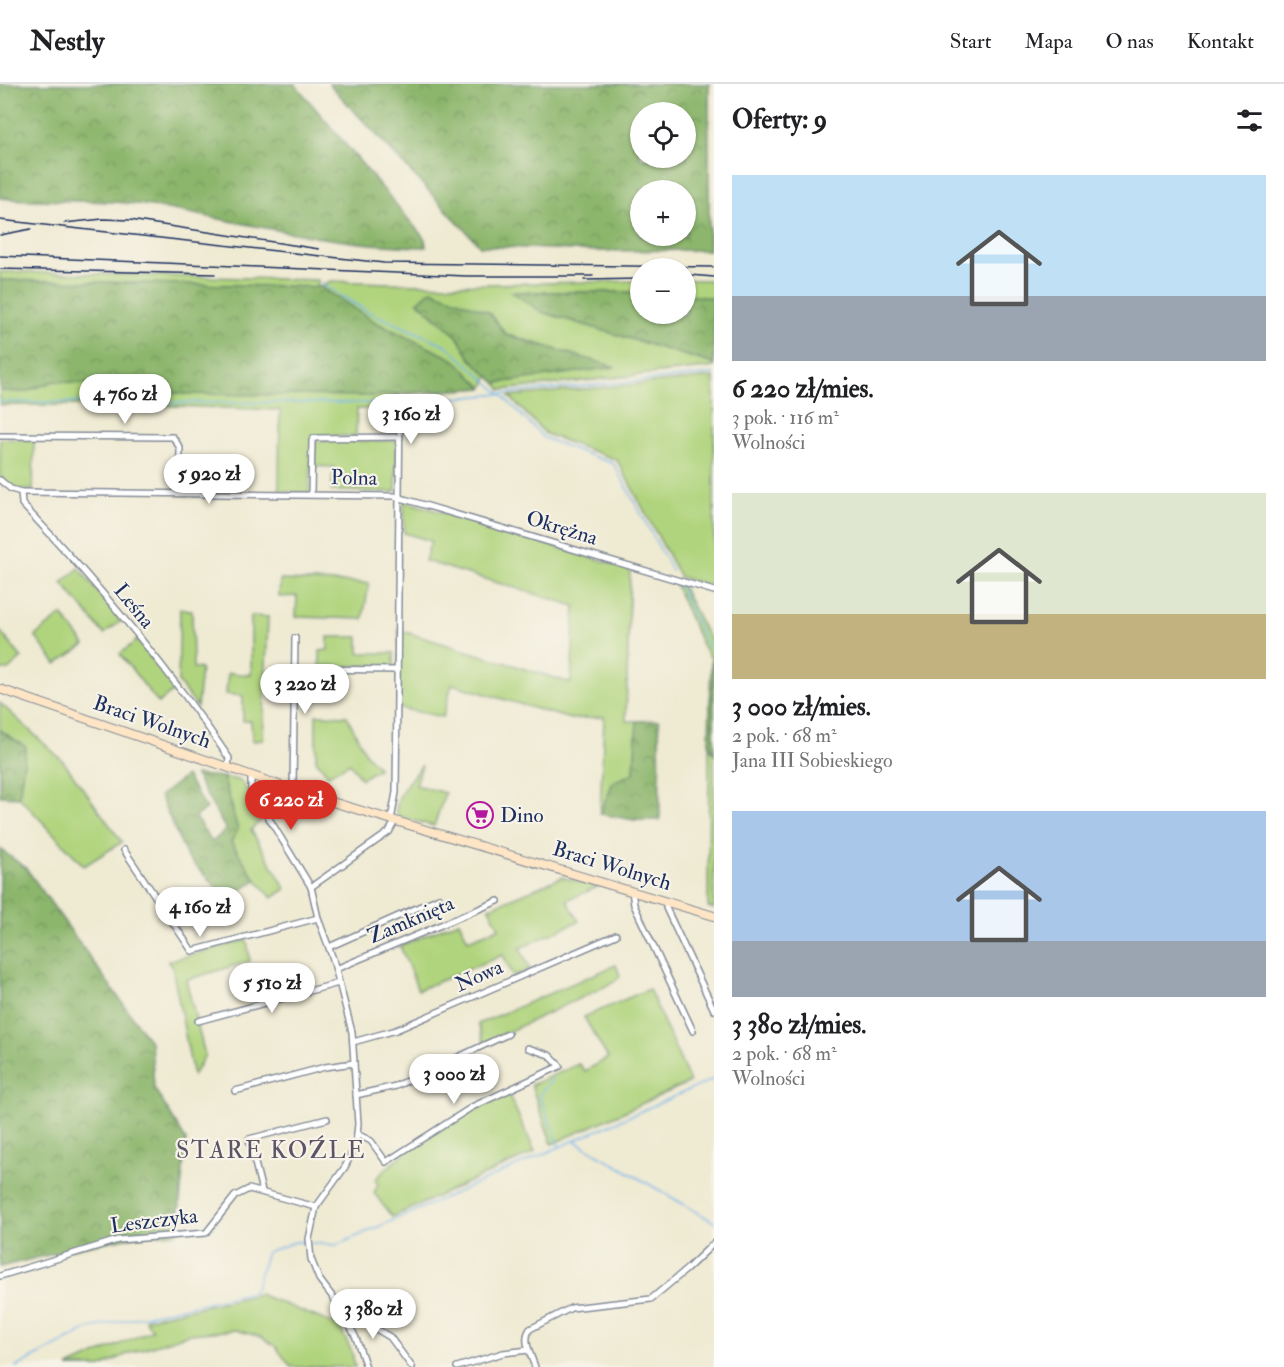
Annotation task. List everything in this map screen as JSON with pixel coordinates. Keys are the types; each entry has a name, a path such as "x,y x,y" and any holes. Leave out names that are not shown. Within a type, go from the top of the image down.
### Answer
{"main road":[{"name":"Braci Wolnych","path":"0,689 293,790 714,916"}],"street":[{"path":"400,403 400,497"},
{"path":"0,436 173,437 180,448 179,493"},
{"path":"311,494 312,441 314,438 400,437"},
{"path":"0,480 11,489 21,492"},
{"name":"Polna","path":"21,492 311,494 400,497 396,792 393,821"},
{"name":"Leśna","path":"21,492 21,503 85,572 200,716 229,758 228,767"},
{"name":"Okrężna","path":"400,497 714,591"},
{"path":"293,790 294,638"},
{"path":"294,669 397,670"},
{"path":"251,775 251,789 312,887 318,918 336,969 353,1042 357,1134 345,1167 316,1208 309,1239 319,1279 341,1308 356,1338 366,1367"},
{"path":"312,887 389,832 393,821"},
{"path":"124,850 192,951 318,918"},
{"path":"632,891 634,905 693,1031"},
{"path":"328,947 439,898"},
{"name":"Zamknięta","path":"336,969 498,901"},
{"path":"666,901 666,908 714,1010"},
{"name":"Nowa","path":"353,1042 396,1030 616,934"},
{"path":"198,1021 339,983"},
{"path":"356,1095 396,1086 508,1034"},
{"path":"357,1134 371,1141 386,1162 472,1107 560,1066 549,1055 528,1048"},
{"path":"235,1091 325,1067 354,1063"},
{"path":"316,1208 262,1191 249,1139 327,1119"},
{"name":"Leszczyka","path":"0,1276 118,1240 206,1233 238,1194 249,1189 262,1191"},
{"path":"535,1367 526,1334 549,1317 571,1308 651,1299 714,1243"},
{"path":"341,1308 390,1337 412,1367"},
{"path":"457,1367 503,1353 529,1350"}],"green space":[{"path":"0,84 295,84 425,239 426,247 391,246 322,238 151,206 95,201 0,198"},
{"path":"329,84 709,84 709,250 598,251 480,246"},
{"path":"0,272 318,280 318,287 0,280"},
{"path":"0,280 321,287 375,322 455,360 483,388 370,396 187,394 54,381 25,392 0,391"},
{"path":"696,280 714,280 714,299 696,296"},
{"path":"330,281 447,285 630,281 630,292 513,292 542,312 714,364 714,367 501,390 496,383 613,367 506,334 489,312 418,302 457,336 470,358 489,376 483,388 455,360 375,322 321,287"},
{"path":"431,290 489,312 506,335 615,367 496,383 470,358 457,336 418,302"},
{"path":"512,292 630,292 630,324 696,324 696,296 713,298 714,364 542,312"},
{"path":"714,377 714,587 680,577 617,460 546,434 509,396"},
{"path":"54,381 187,394 398,394 397,409 357,409 356,436 313,436 309,493 279,491 280,410 147,405 0,405 0,391 25,392"},
{"path":"0,439 34,440 33,490 13,490 0,476"},
{"path":"315,441 397,441 396,489 394,492 331,491 334,467 313,466"},
{"path":"404,501 630,569 626,721 637,721 634,773 613,782 600,814 604,717 570,719 452,684 443,717 398,708 399,630 571,683 575,606 425,561 431,541 404,533"},
{"path":"79,568 121,621 104,634 62,583"},
{"path":"280,580 369,583 363,619 296,617 297,596 279,597"},
{"path":"674,582 681,584 708,637 714,643 714,663 702,645"},
{"path":"180,609 192,610 193,668 201,669 197,707 178,682"},
{"path":"62,615 85,645 56,664 35,636"},
{"path":"251,616 268,617 263,740 252,741 251,721 243,721 243,696 226,694 228,673 251,675"},
{"path":"0,631 22,658 8,670 0,670"},
{"path":"328,637 359,637 359,653 394,653 394,666 320,666 320,651 328,650"},
{"path":"137,640 176,689 158,703 120,654"},
{"path":"711,661 714,663 714,755 709,744"},
{"path":"0,703 63,761 122,842 84,866 19,797 26,748 0,730"},
{"path":"316,715 347,716 366,754 379,768 361,779 350,763 328,775 316,760"},
{"path":"659,720 660,820 634,820 600,814 613,782 634,773 637,721"},
{"path":"0,730 26,747 19,797 0,796"},
{"path":"709,744 714,755 714,909 708,907"},
{"path":"422,765 416,785 445,793 434,826 396,814 401,793"},
{"path":"195,775 223,777 238,830 231,842 256,880 228,899 187,857 160,796 186,776 206,808 195,817 212,842 226,830"},
{"path":"223,777 241,781 264,817 251,830 286,889 272,898 254,877 231,842 233,809"},
{"path":"0,849 26,868 151,1043 154,1088 186,1140 177,1233 110,1241 0,1267"},
{"path":"562,877 598,887 567,900 579,921 520,948 530,969 513,976 503,955 418,990 400,946 459,921 468,940 499,928 489,908"},
{"path":"247,940 250,961 186,980 205,1055 193,1076 172,966 168,961"},
{"path":"616,965 620,976 613,983 484,1043 478,1024"},
{"path":"649,989 690,1082 552,1144 531,1085 579,1064 585,1071 608,1058 584,1017"},
{"path":"508,1093 535,1152 392,1217 374,1193 378,1184 375,1180 420,1142"},
{"path":"259,1294 339,1326 352,1352 355,1367 291,1367 276,1347 261,1337 236,1330 189,1334 127,1354 101,1367 68,1367 152,1330 145,1319"}],"waterway":[{"path":"322,281 322,284 368,312 446,345 501,394 544,438 614,464 672,571"},
{"path":"403,403 714,374"},
{"path":"0,402 398,403"},
{"path":"679,585 705,642 714,651"},
{"path":"552,1079 539,1095 559,1146"},
{"path":"312,1243 337,1245 714,1079"},
{"path":"575,1141 714,1222"},
{"path":"16,1367 90,1328 254,1292 267,1252 295,1242 307,1242"}],"railway":[{"path":"64,223 103,219 130,220 319,249"},
{"path":"0,220 384,263 714,267"},
{"path":"0,235 31,229"},
{"path":"0,256 466,276 593,276"},
{"path":"0,269 215,274"},
{"path":"696,276 714,277"},
{"path":"584,280 630,279"}],"place":[{"name":"Dino","path":"480,815"}],"district":[{"name":"STARE KOŹLE","path":"271,1150"}]}
